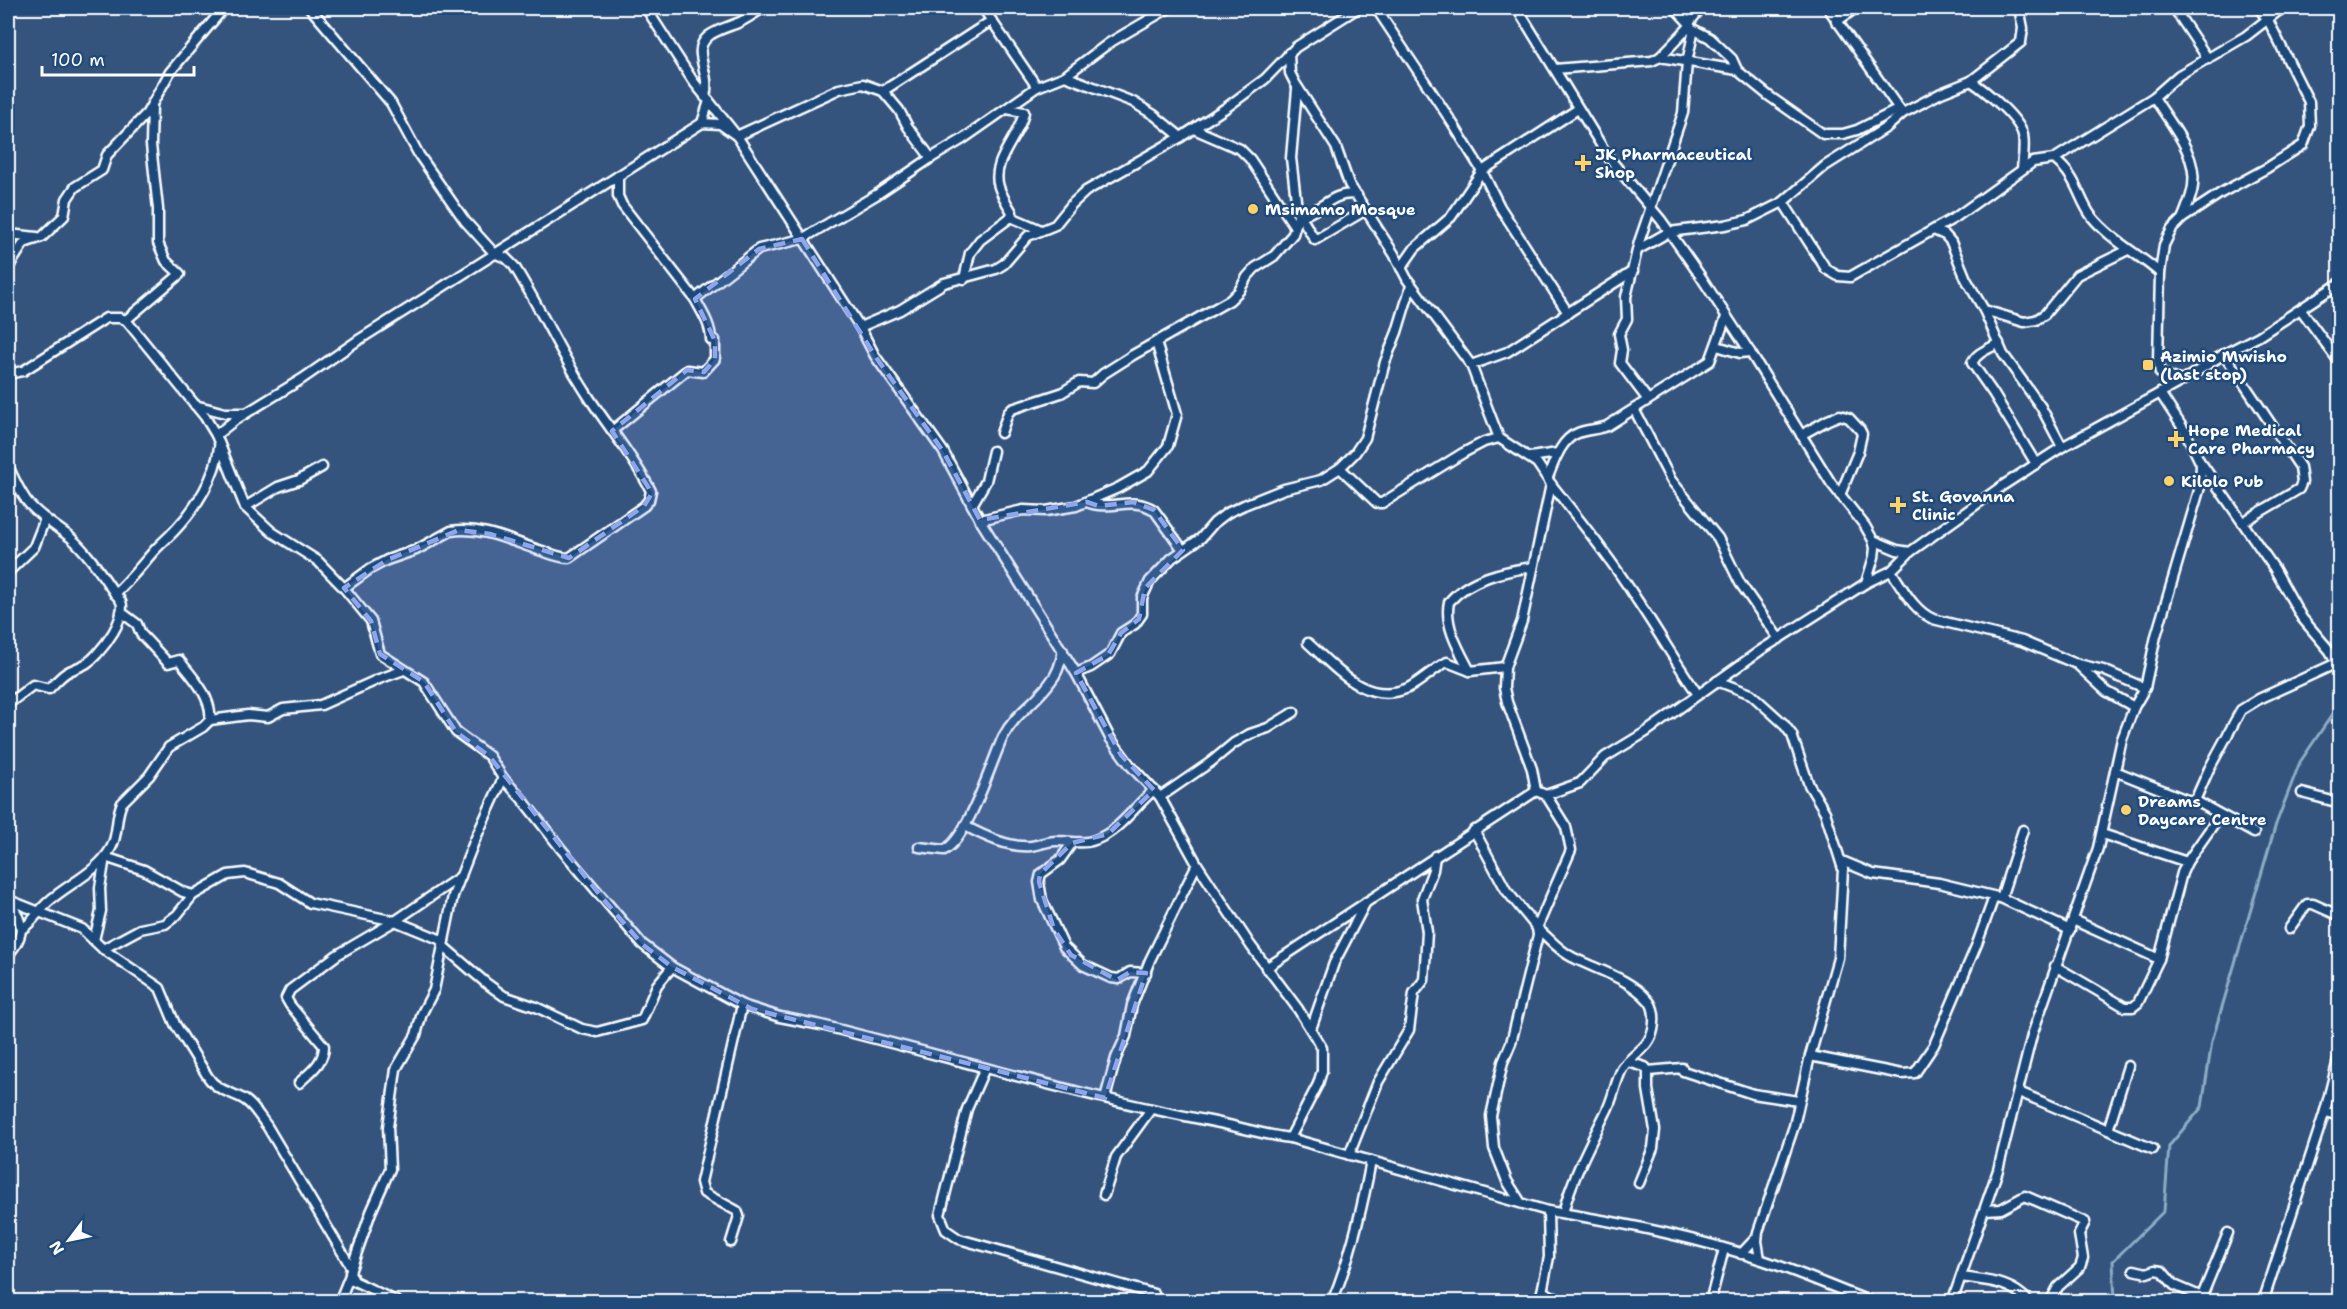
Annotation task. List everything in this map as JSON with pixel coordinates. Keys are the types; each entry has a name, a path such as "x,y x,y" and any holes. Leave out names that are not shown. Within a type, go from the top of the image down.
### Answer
{"street":[{"path":"8,268 24,243 42,237 64,216 67,199 75,187 102,170 107,155 147,113 170,72 224,8"},
{"path":"310,8 392,103 408,135 443,191 482,241 514,266 570,367 651,491 644,506 573,556 564,558 490,534 451,531 402,556 387,560 344,588"},
{"path":"646,8 707,99 737,136 860,327 875,356 943,451 980,520 1076,672 1110,738 1122,755 1160,797 1197,864 1266,968 1298,1009 1322,1048 1322,1071 1313,1097 1290,1138"},
{"path":"702,123 707,99 707,79 700,47 704,40 717,31 742,21 753,12 764,8"},
{"path":"983,8 1037,87"},
{"path":"695,299 759,249 802,239 963,139 1037,87 1065,76 1109,43 1169,8"},
{"path":"860,327 900,310 944,283 996,269 1004,264 1028,236 1055,225 1086,191 1194,129 1265,79 1289,53 1316,33 1358,8"},
{"path":"1376,8 1482,171 1500,207 1568,313"},
{"path":"1517,8 1609,158 1669,232 1750,352 1840,495 1873,540 1897,550 1910,552"},
{"path":"1675,8 1690,26 1710,38 1732,59 1737,70 1814,130 1823,134 1843,134 1857,130 1971,81 2021,42 2023,28 2019,8"},
{"path":"1555,69 1644,63 1660,57 1690,26 1701,8"},
{"path":"1828,8 1901,111"},
{"path":"1836,22 1856,8"},
{"path":"2174,8 2208,59"},
{"path":"2182,381 2160,373 2158,361 2160,273 2164,245 2172,229 2183,218 2221,193 2303,145 2310,126 2309,102 2268,20 2259,8"},
{"path":"1783,202 1826,269 1838,276 1850,277 1934,230 2033,162 2054,159 2154,97 2179,75 2246,36 2282,8"},
{"path":"883,91 991,21"},
{"path":"1648,400 1628,375 1620,359 1622,350 1619,334 1627,319 1626,297 1637,250 1662,169 1670,153 1683,112 1693,34 1690,26"},
{"path":"1289,53 1290,73 1297,88 1336,147 1349,184 1411,286 1471,365 1499,438 1530,457 1550,480 1639,602 1697,693"},
{"path":"1660,57 1737,70"},
{"path":"1065,76 1133,102 1154,115 1181,137"},
{"path":"1971,81 1981,87 2013,117 2019,127 2023,136 2022,169"},
{"path":"737,136 839,89 862,84 883,91 899,110 908,127 931,158"},
{"path":"1297,88 1291,158 1299,217 1315,240 1366,210"},
{"path":"2154,97 2181,140 2190,160 2194,183 2183,218"},
{"path":"126,320 180,274 166,261 158,243 158,209 151,145 152,103"},
{"path":"964,279 970,253 980,240 1011,217 1012,212 999,187 997,177 1004,156 1022,124 1024,112 1007,109"},
{"path":"1401,268 1415,248 1451,217 1482,171 1578,109"},
{"path":"1637,250 1669,232 1747,220 1783,202 1825,166 1887,127 1901,111"},
{"path":"115,594 131,580 142,564 191,511 214,469 218,439 248,413 303,379 357,341 702,123 720,124 737,136"},
{"path":"1194,129 1240,149 1258,170 1295,227"},
{"path":"2054,159 2069,173 2084,206 2109,234 2160,273"},
{"path":"612,431 687,370 703,372 715,359 715,340 711,340 711,330 695,299 629,215 618,196 618,176"},
{"path":"599,188 618,196"},
{"path":"1299,217 1312,213 1337,196 1357,195"},
{"path":"1011,217 1042,230"},
{"path":"1001,432 1008,413 1012,409 1061,393 1079,382 1094,383 1102,374 1230,300 1255,268 1274,256 1287,243 1299,217"},
{"path":"1934,230 1951,242 1966,279 2010,366 2041,406 2062,447"},
{"path":"8,234 42,237"},
{"path":"1983,310 2024,322 2036,320 2045,314 2078,275 2128,250"},
{"path":"1471,365 1507,352 1632,271"},
{"path":"1546,795 1580,783 1605,757 1646,732 1697,693 1779,639 1866,584 1891,571 1910,552 2001,486 2062,447 2182,381 2340,284"},
{"path":"1076,672 1091,667 1110,654 1122,633 1135,624 1142,614 1142,598 1145,588 1172,558 1201,538 1214,523 1227,513 1284,489 1321,480 1340,468 1355,453 1365,438 1385,362 1411,286"},
{"path":"2301,310 2340,363"},
{"path":"1536,791 1532,769 1507,702 1504,688 1505,667 1522,621 1550,480 1558,453 1572,436 1579,432 1596,431 1710,361 1726,317"},
{"path":"8,374 23,372 106,318 126,320 195,405 218,439 245,507 272,532 318,561 344,588 371,621 380,654 424,682 456,732 489,756 503,778 642,944 672,967 742,1005 780,1017 820,1024 1105,1098 1265,1135 1290,1138 1548,1211 1674,1234 1760,1259 1872,1302"},
{"path":"980,520 1023,510 1046,511 1068,508 1087,502 1148,471 1168,446 1177,414 1156,342"},
{"path":"1999,344 1982,352 1975,357 1972,363 2036,464"},
{"path":"1717,346 1750,352"},
{"path":"2224,354 2300,467 2302,475 2299,489 2243,522"},
{"path":"2160,393 2186,433 2201,464 2274,568 2302,618 2330,651 2338,666 2259,699 2241,710 2194,800"},
{"path":"195,405 225,413 248,413"},
{"path":"1634,409 1671,480 1718,538 1740,583 1779,639"},
{"path":"1801,435 1840,416 1849,418 1860,430 1862,434 1858,452 1840,495"},
{"path":"1340,468 1377,503 1382,503 1463,453 1484,442 1499,438"},
{"path":"972,505 986,481 993,451"},
{"path":"1530,457 1558,453"},
{"path":"1952,1302 1998,1170 2032,1035 2102,834 2122,739 2134,707 2145,688 2156,636 2200,487 2201,464"},
{"path":"8,466 18,490 32,508 71,539 92,560 120,598 122,605 111,635 88,663 67,672 49,689 33,685 8,704"},
{"path":"245,507 278,487 299,480 322,467"},
{"path":"1087,502 1099,506 1133,502 1149,507 1154,510 1183,550"},
{"path":"8,572 34,547 45,519"},
{"path":"1866,584 1874,557 1873,540"},
{"path":"1470,671 1454,637 1448,616 1449,602 1470,585 1490,577 1533,567"},
{"path":"1891,571 1924,615 2022,641 2074,663 2103,670 2145,688"},
{"path":"121,612 137,624 141,634 168,663 179,660 184,666 208,700 210,720"},
{"path":"1308,643 1355,684 1373,692 1403,690 1447,662 1470,671 1505,667"},
{"path":"919,847 944,850 954,843 965,826 1005,734 1016,717 1053,679 1063,651"},
{"path":"2074,663 2085,670 2106,691 2134,707"},
{"path":"22,929 33,920 47,902 105,857 115,839 122,803 149,776 170,747 203,728 210,720 248,715 267,717 283,709 321,705 404,670"},
{"path":"1717,681 1751,694 1784,723 1792,735 1809,785 1826,812 1842,861 1844,880 1838,958 1798,1101 1794,1126 1757,1236 1741,1254"},
{"path":"1160,797 1234,743 1268,728 1294,712"},
{"path":"2115,771 2187,800 2194,800 2254,833"},
{"path":"339,1302 371,1212 390,1169 388,1127 396,1070 416,1035 422,1013 434,990 453,896 503,778"},
{"path":"965,826 984,836 1021,846 1054,841 1084,844 1108,834 1120,825 1154,789"},
{"path":"1521,1203 1507,1181 1496,1154 1491,1130 1491,1116 1503,1062 1511,1043 1538,940 1537,928 1571,850 1566,827 1546,795 1536,791"},
{"path":"1266,968 1536,791"},
{"path":"2302,793 2340,803"},
{"path":"2055,966 2129,1008 2138,1003 2159,959 2182,873 2220,814"},
{"path":"1474,830 1506,890 1537,928 1570,956 1631,986 1649,1000 1653,1008 1653,1030 1642,1051 1629,1062 1619,1076 1613,1098 1593,1136 1567,1196 1563,1213"},
{"path":"1810,1056 1902,1074 1915,1072 1934,1045 2024,830"},
{"path":"2102,834 2187,862"},
{"path":"1072,843 1060,860 1043,872 1039,882 1042,900 1064,947 1083,965 1111,978 1119,979 1130,972 1146,973"},
{"path":"1349,1155 1378,1082 1406,1037 1411,1021 1414,993 1424,980 1427,932 1422,899 1433,870 1435,856"},
{"path":"105,857 144,870 183,892 193,895"},
{"path":"94,940 101,911 100,888 105,857"},
{"path":"1842,861 1873,874 1971,890 1997,898 2070,930"},
{"path":"1105,1098 1114,1061 1126,1036 1132,1005 1197,864"},
{"path":"103,949 140,929 168,922 177,915 193,895 225,876 245,873 279,883 310,903 394,921 443,943 486,983 504,996 536,1007 582,1029 597,1032 642,1020 657,985 672,967"},
{"path":"299,1083 318,1065 324,1055 324,1046 290,1005 286,998 290,990 337,955 394,921 461,876"},
{"path":"8,899 82,929 103,949 160,988 175,1024 210,1081 252,1106 267,1126 354,1281 398,1302"},
{"path":"8,899 22,929 19,939 8,955"},
{"path":"1311,1029 1334,963 1366,902"},
{"path":"2289,928 2307,904 2313,904 2340,916"},
{"path":"2073,920 2159,959"},
{"path":"731,1242 739,1216 737,1210 704,1194 701,1182 742,1005"},
{"path":"2263,1302 2325,1111 2340,1052"},
{"path":"1629,1062 1645,1067 1648,1071 1655,1139 1639,1183"},
{"path":"2108,1130 2128,1066"},
{"path":"985,1068 967,1109 956,1148 940,1215 946,1230 959,1239 1154,1294"},
{"path":"1648,1071 1682,1068 1683,1071 1753,1094 1798,1101"},
{"path":"2019,1092 2153,1149"},
{"path":"1104,1195 1116,1157 1151,1109"},
{"path":"2325,1111 2340,1117"},
{"path":"1332,1302 1361,1216 1371,1161"},
{"path":"1984,1210 2001,1209 2025,1196 2085,1222 2079,1234 2083,1258 2080,1267 2058,1287 2050,1302"},
{"path":"1540,1302 1549,1257 1548,1211"},
{"path":"2134,1270 2147,1273 2155,1270 2162,1271 2174,1285 2201,1299 2228,1233"},
{"path":"1757,1236 1760,1259"},
{"path":"1710,1302 1724,1249"},
{"path":"1961,1277 2003,1283 2022,1294 2030,1302"},
{"path":"1542,1291 1563,1302"},
{"path":"1840,1302 1844,1292"}],"highlighted area":[{"path":"802,239 875,356 943,451 980,520 1087,502 1099,506 1133,502 1154,510 1183,550 1145,588 1139,619 1121,633 1108,655 1076,673 1121,755 1154,790 1108,834 1072,843 1040,874 1039,882 1054,929 1071,955 1117,980 1130,972 1146,973 1105,1098 752,1009 672,967 642,944 489,756 456,732 424,682 380,654 371,621 344,588 387,560 459,530 490,534 569,558 644,506 652,493 612,431 687,370 704,372 715,359 715,341 695,299 759,249"}],"waterway":[{"path":"2115,1302 2113,1261 2164,1211 2169,1146 2202,1107 2212,1041 2276,824 2300,762 2340,703"}],"place":[{"name":"JK Pharmaceutical Shop","path":"1583,163"},
{"name":"Msimamo Mosque","path":"1253,209"},
{"name":"Azimio Mwisho (last stop)","path":"2148,365"},
{"name":"Hope Medical Care Pharmacy","path":"2176,439"},
{"name":"Kilolo Pub","path":"2169,481"},
{"name":"St. Govanna Clinic","path":"1898,505"},
{"name":"Dreams Daycare Centre","path":"2126,810"}]}
